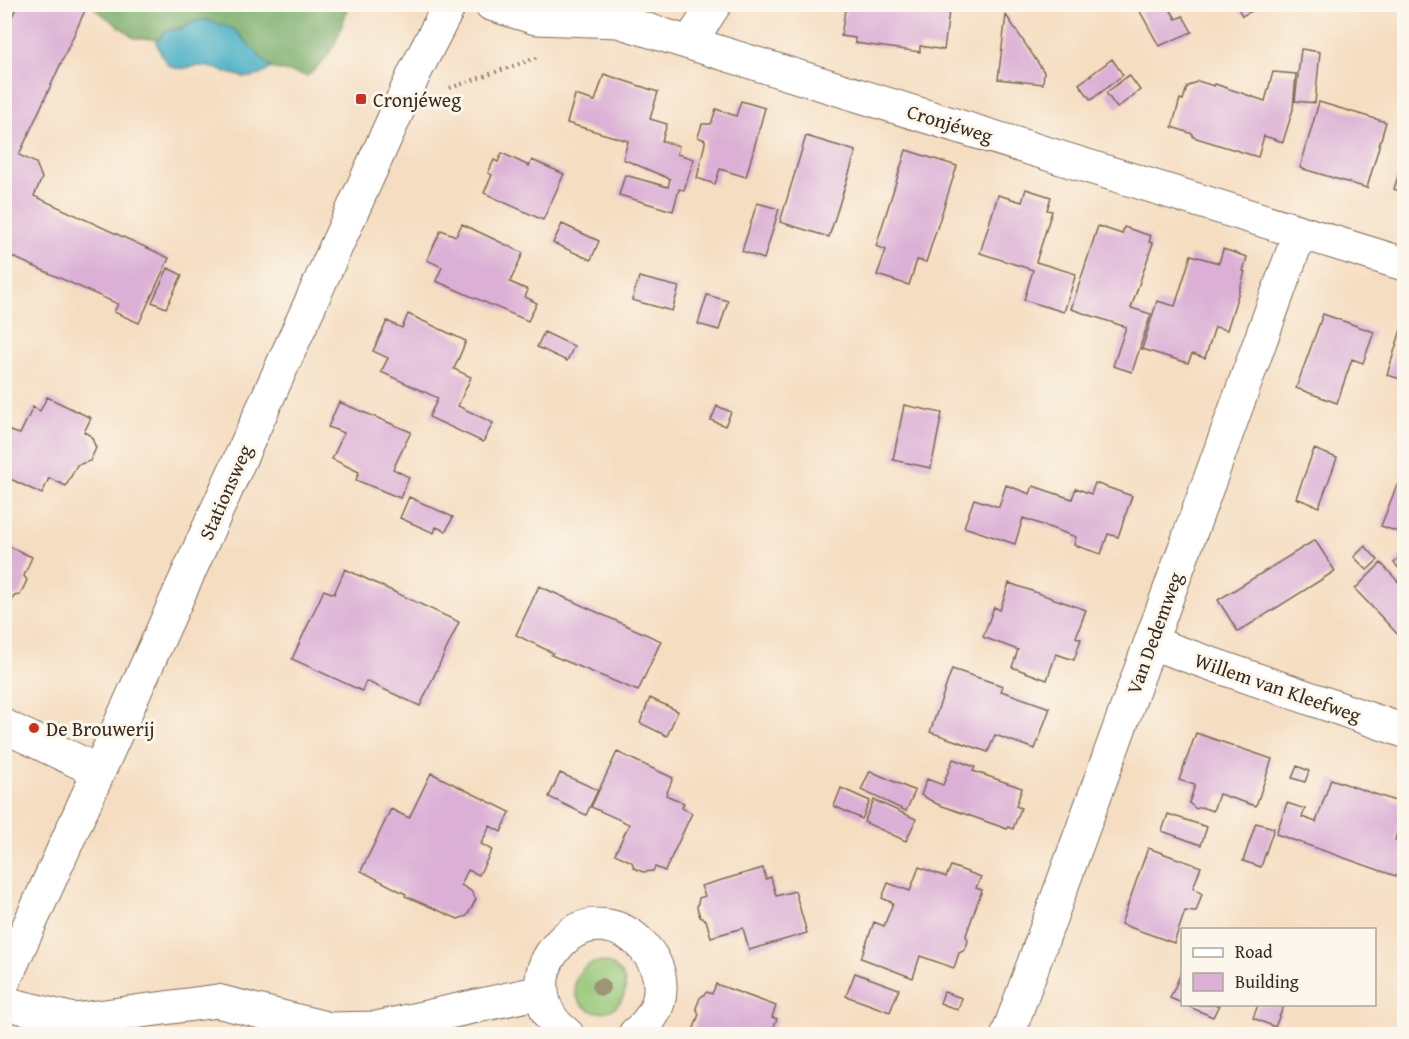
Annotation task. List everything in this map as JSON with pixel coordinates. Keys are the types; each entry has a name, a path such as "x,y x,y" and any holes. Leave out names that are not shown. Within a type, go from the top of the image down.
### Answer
{"street":[{"name":"Stationsweg","path":"4,981 415,72 450,4"},
{"name":"Cronjéweg","path":"491,4 536,18 618,21 1404,264"},
{"path":"690,42 716,4"},
{"name":"Van Dedemweg","path":"1008,1035 1300,232"},
{"name":"Willem van Kleefweg","path":"1151,643 1404,730"},
{"path":"4,726 98,771"},
{"path":"567,1035 557,1027 546,1011 541,992 546,963 550,954 563,939 581,929 600,926 620,929 637,938 651,953 659,971 661,991 656,1010 645,1026 635,1035"},
{"path":"4,1003 74,1020 217,1000 330,1029 376,1028 541,992"}],"path":[{"path":"415,72 453,89 540,57"}],"green space":[{"path":"97,4 348,5 334,45 323,61 307,76 271,68 256,54 196,21 167,33 159,39 135,38 95,9"},
{"path":"600,962 614,966 621,973 625,987 621,1001 614,1008 600,1012 586,1008 579,1001 575,987 579,973 586,966"}],"water":[{"path":"207,20 234,29 271,68 253,77 244,77 209,67 178,68 168,64 156,42 166,31 184,28 195,21"}],"building":[{"path":"18,4 88,4 19,155 36,163 42,178 34,196 169,258 139,323 114,312 118,304 4,253 4,33"},
{"path":"846,4 950,4 944,50 920,46 920,52 855,43 855,38 841,36"},
{"path":"1136,4 1167,4 1176,19 1183,16 1192,32 1159,46"},
{"path":"1236,4 1265,4 1242,16"},
{"path":"1006,15 1044,72 1043,84 998,79"},
{"path":"1301,49 1320,52 1315,103 1295,101"},
{"path":"1112,59 1123,75 1091,100 1079,84"},
{"path":"1273,72 1296,74 1293,109 1283,142 1264,136 1258,157 1193,137 1193,134 1172,127 1180,99 1183,100 1187,87 1198,81 1214,86 1215,84 1265,101"},
{"path":"604,74 658,92 650,119 667,124 662,141 679,146 677,154 694,159 684,190 679,189 673,211 619,195 625,175 668,187 670,179 623,159 628,141 567,123 575,95 595,101"},
{"path":"1129,75 1140,90 1117,108 1106,93"},
{"path":"741,101 765,108 746,177 720,169 715,184 697,178 705,143 705,140 698,137 702,124 711,124 716,109 736,116"},
{"path":"1319,102 1386,122 1367,188 1300,168"},
{"path":"806,136 856,151 829,237 780,222"},
{"path":"906,150 957,166 926,262 917,260 909,285 877,275 886,250 876,246"},
{"path":"502,153 529,166 532,160 564,174 543,220 484,193 492,175 488,173 494,160 498,162"},
{"path":"1404,157 1404,193 1394,189"},
{"path":"1026,189 1051,197 1047,210 1052,211 1036,262 1076,274 1064,312 1024,300 1033,270 980,253 998,195 1022,202"},
{"path":"757,203 779,209 764,259 742,251"},
{"path":"462,224 523,253 510,282 528,290 525,297 537,303 528,321 436,281 442,267 427,260 441,230 456,236"},
{"path":"562,224 599,241 591,260 553,243"},
{"path":"1098,226 1122,234 1124,227 1151,236 1149,242 1153,243 1131,308 1151,314 1132,372 1113,366 1126,327 1071,309"},
{"path":"1223,249 1247,257 1243,271 1245,272 1227,330 1215,327 1205,358 1192,354 1188,363 1142,349 1157,301 1175,306 1191,255 1219,263"},
{"path":"168,268 182,275 166,308 152,302"},
{"path":"639,277 679,287 672,311 632,300"},
{"path":"707,295 728,301 719,330 698,324"},
{"path":"408,314 466,341 454,369 471,377 458,406 493,423 483,442 429,417 438,398 381,372 388,358 373,351 387,321 402,328"},
{"path":"1323,314 1374,332 1363,363 1352,359 1337,403 1296,388"},
{"path":"1404,320 1404,380 1387,375"},
{"path":"544,332 574,346 567,361 537,347"},
{"path":"47,397 91,418 84,432 91,436 96,448 90,461 77,465 66,486 49,478 42,494 4,476 4,429 20,434 33,407 40,411"},
{"path":"339,402 411,432 393,469 409,477 400,498 356,480 359,472 332,459 344,433 328,427"},
{"path":"904,405 942,413 931,468 893,460"},
{"path":"717,406 731,412 725,426 711,420"},
{"path":"1314,449 1337,458 1319,507 1296,498"},
{"path":"1095,483 1132,496 1118,537 1108,534 1101,554 1074,545 1076,537 1023,518 1015,544 964,527 974,499 999,507 1006,485 1030,494 1033,486 1072,499 1076,488 1091,494"},
{"path":"1397,485 1404,487 1404,534 1381,526"},
{"path":"409,497 453,517 446,531 436,527 434,533 400,518"},
{"path":"1315,540 1335,571 1238,632 1218,600"},
{"path":"6,545 32,557 24,576 27,580 20,595 14,596 10,606 4,603"},
{"path":"1365,546 1378,560 1367,570 1354,557"},
{"path":"1404,553 1404,574 1394,563"},
{"path":"1381,563 1404,588 1404,641 1355,589"},
{"path":"345,569 459,622 420,706 366,681 362,691 292,659 324,590 334,594"},
{"path":"1009,583 1086,610 1076,637 1081,639 1074,660 1056,654 1047,680 1012,667 1018,650 983,637 994,607 1000,610"},
{"path":"539,586 661,641 638,691 551,655 553,653 516,635"},
{"path":"952,669 1003,686 1001,691 1050,708 1035,749 995,735 988,752 930,732"},
{"path":"650,698 678,711 667,736 640,723"},
{"path":"1196,733 1272,759 1256,806 1219,794 1213,811 1201,807 1196,809 1189,803 1195,785 1179,780"},
{"path":"617,752 673,778 666,795 684,803 682,808 692,813 665,871 655,867 653,871 643,872 634,868 632,862 615,854 629,824 591,807"},
{"path":"953,759 975,767 973,771 1022,788 1016,806 1021,808 1013,829 1008,827 1007,829 937,804 921,795 927,779 943,785"},
{"path":"1297,766 1309,771 1305,782 1292,778"},
{"path":"870,771 915,791 906,811 861,790"},
{"path":"431,773 510,812 501,832 490,826 481,844 492,850 479,875 468,870 461,885 471,891 476,899 467,916 458,919 405,896 406,894 361,871 391,809 409,818"},
{"path":"560,773 598,790 586,815 549,797"},
{"path":"1331,779 1404,804 1395,840 1404,843 1404,879 1276,834 1287,803 1305,809 1302,817 1316,822"},
{"path":"841,788 870,801 862,819 834,806"},
{"path":"874,800 916,819 906,841 864,822"},
{"path":"1168,814 1207,827 1201,845 1162,831"},
{"path":"1256,823 1274,828 1261,867 1243,861"},
{"path":"1148,848 1201,867 1193,888 1202,894 1196,912 1185,911 1174,943 1121,924"},
{"path":"951,866 981,877 976,888 982,890 966,935 968,941 965,950 959,953 954,968 920,956 913,978 861,958 874,922 884,926 893,903 882,898 888,883 910,891 919,867 946,877"},
{"path":"763,868 766,879 771,877 776,896 795,891 807,933 749,950 743,928 711,937 706,920 700,917 697,907 699,898 705,896 701,886"},
{"path":"855,973 899,989 890,1012 846,996"},
{"path":"1181,973 1181,1003 1170,998"},
{"path":"716,984 776,1006 772,1017 777,1019 771,1034 702,1034 693,1031 699,1014 696,1008 700,998 707,992 712,994"},
{"path":"944,992 962,998 958,1010 940,1003"},
{"path":"1187,1006 1218,1006 1213,1017"},
{"path":"1258,1006 1284,1006 1275,1027 1253,1018"}],"place":[{"name":"Cronjéweg","path":"361,99"},
{"name":"De Brouwerij","path":"34,728"}]}
